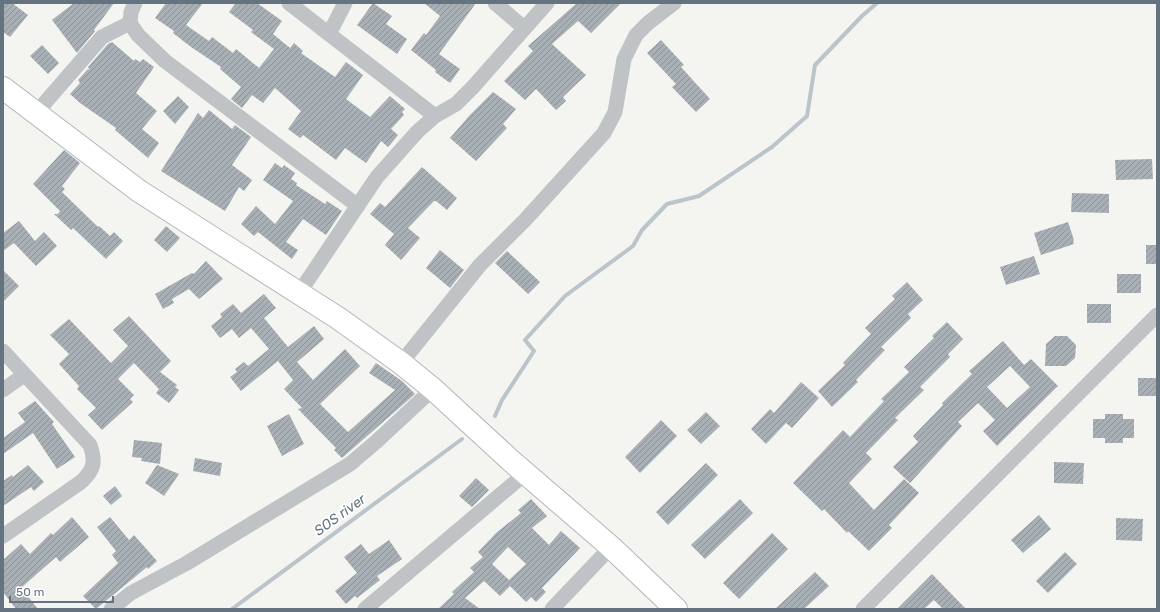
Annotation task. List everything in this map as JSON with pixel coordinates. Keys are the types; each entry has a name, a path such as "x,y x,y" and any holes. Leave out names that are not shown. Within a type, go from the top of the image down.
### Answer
{"street":[{"path":"135,3 131,12 130,23 138,35 165,61 358,206"},
{"path":"288,3 435,116"},
{"path":"329,34 345,3"},
{"path":"495,3 524,28"},
{"path":"299,293 377,177 417,132 435,116 456,104 473,87 547,3"},
{"path":"401,363 480,265 525,220 604,133 615,112 624,59 636,35 648,23 674,3"},
{"path":"36,113 102,37 130,23"},
{"path":"3,88 139,191 299,293 401,363 433,389 526,473 611,546 676,609"},
{"path":"862,609 1157,315"},
{"path":"3,351 90,445 94,456 94,467 81,482 3,536"},
{"path":"3,390 24,375"},
{"path":"111,609 131,593 187,563 350,464 433,389"},
{"path":"365,609 526,473"},
{"path":"552,609 611,546"}],"building":[{"path":"3,3 12,3 28,15 10,37 3,32"},
{"path":"74,3 114,3 94,30 95,31 77,53 52,20"},
{"path":"166,3 203,3 186,25 209,41 212,37 233,53 236,49 259,68 274,49 251,32 253,30 229,12 236,3 257,3 282,21 273,34 290,48 294,43 303,51 301,53 335,77 346,62 363,75 346,99 370,117 390,96 405,109 402,112 404,115 391,129 398,135 388,147 381,141 366,163 345,148 336,160 303,135 300,138 288,129 301,111 275,88 263,103 252,95 242,108 231,99 241,87 220,69 221,67 191,47 173,33 174,31 155,18"},
{"path":"373,3 392,16 386,24 407,39 397,54 357,25"},
{"path":"424,3 476,3 439,54 460,69 450,83 435,72 436,70 411,50 424,33 426,35 440,16"},
{"path":"577,3 621,3 591,33 578,21 552,44 586,75 563,97 566,101 556,110 536,89 525,100 504,81 533,51 528,46"},
{"path":"661,40 684,65 681,67 710,99 696,112 672,87 676,84 647,53"},
{"path":"112,42 134,61 135,59 140,62 143,59 154,67 136,93 157,111 142,129 159,143 148,158 115,130 116,128 80,103 70,94 80,83 78,80 88,69 90,70 88,67 108,44"},
{"path":"42,45 59,63 48,74 30,56"},
{"path":"493,92 516,109 503,124 507,128 476,161 450,138"},
{"path":"178,96 189,107 175,124 163,111"},
{"path":"209,110 232,129 235,125 251,137 232,165 252,180 244,191 239,187 225,211 161,171 198,113 203,118"},
{"path":"64,150 80,163 62,186 65,189 62,192 98,227 99,226 110,236 114,232 123,241 106,259 73,228 71,230 54,214 58,214 60,211 33,184"},
{"path":"1152,159 1153,179 1116,180 1115,160"},
{"path":"275,163 282,168 284,165 295,173 291,179 297,183 296,185 325,204 327,201 342,211 326,235 303,219 286,242 298,250 292,259 258,232 254,236 241,224 256,206 275,224 293,201 263,180"},
{"path":"422,167 457,198 447,210 434,201 408,228 420,238 401,260 385,245 394,234 370,214 380,203 385,207"},
{"path":"1072,193 1109,194 1109,213 1071,212"},
{"path":"19,221 35,241 44,232 57,246 36,266 14,243 3,251 3,233"},
{"path":"1068,222 1074,244 1041,255 1034,233"},
{"path":"166,226 180,238 167,252 154,240"},
{"path":"1146,245 1157,245 1157,264 1146,264"},
{"path":"440,250 464,270 450,288 426,268"},
{"path":"507,251 540,282 528,294 495,263"},
{"path":"1034,256 1040,274 1006,285 1000,267"},
{"path":"206,261 223,279 199,299 189,289 172,299 174,303 163,309 155,294 192,273 194,274"},
{"path":"3,270 19,286 3,302"},
{"path":"1117,274 1141,274 1141,293 1117,293"},
{"path":"907,282 923,300 908,314 911,318 881,347 885,350 856,380 858,382 832,407 818,391 845,365 843,363 871,334 865,328 895,299 892,296"},
{"path":"264,294 276,308 264,318 288,347 314,326 324,339 297,362 313,380 345,349 360,366 320,404 348,432 395,390 369,373 376,363 402,381 415,394 342,458 334,450 336,448 298,409 302,408 284,389 293,380 278,361 241,391 230,377 237,372 235,369 244,362 248,366 269,349 251,328 239,338 232,329 220,338 211,326 222,317 220,314 233,304 241,313"},
{"path":"1087,304 1111,304 1111,323 1087,323"},
{"path":"129,316 171,361 160,372 177,385 175,387 179,390 169,403 156,393 159,389 134,363 118,379 134,395 130,399 133,402 102,430 88,415 96,408 77,389 79,386 59,364 69,354 50,335 69,319 111,363 128,346 113,330"},
{"path":"947,322 963,339 948,354 950,357 920,387 924,390 895,418 898,420 866,453 872,459 849,483 874,510 904,479 919,493 889,525 892,528 869,551 848,531 847,533 824,509 822,511 793,483 843,430 850,437 884,401 881,399 909,372 904,367 934,338 932,336"},
{"path":"1055,336 1067,336 1076,345 1075,358 1066,366 1045,366 1046,344"},
{"path":"1003,341 1024,365 1031,359 1058,386 997,446 983,431 995,420 978,403 958,422 962,426 910,483 893,467 918,442 913,436 943,405 942,403 972,374 969,371","holes":["1010,366 1030,387 1007,408 987,387"]},
{"path":"1138,378 1157,378 1157,396 1138,396"},
{"path":"801,382 819,398 792,428 786,423 766,444 751,429 770,409 774,413"},
{"path":"35,401 54,422 52,424 75,457 57,469 33,433 3,454 3,438 25,422 18,413"},
{"path":"706,412 720,426 701,444 687,430"},
{"path":"289,414 304,444 282,456 267,426"},
{"path":"1105,414 1123,414 1123,419 1134,419 1134,438 1123,438 1123,443 1105,443 1105,438 1093,438 1093,419 1105,419"},
{"path":"661,420 677,436 640,473 625,457"},
{"path":"134,440 162,443 160,464 141,461 142,458 132,457"},
{"path":"195,458 222,463 220,476 193,471"},
{"path":"1054,462 1084,463 1083,484 1054,483"},
{"path":"706,463 718,475 668,525 656,512"},
{"path":"28,465 44,482 34,491 31,487 3,506 3,481 12,475 13,477"},
{"path":"157,465 179,474 164,496 145,483"},
{"path":"476,478 489,490 472,507 459,496"},
{"path":"115,486 122,496 111,505 103,496"},
{"path":"531,499 547,516 532,528 549,545 561,531 580,548 542,588 546,592 536,602 531,597 526,602 510,586 500,596 484,581 465,598 480,609 438,609 454,594 452,592 474,572 470,568 483,557 478,552 496,533 521,513 518,510","holes":["508,547 526,564 509,580 492,564"]},
{"path":"740,499 753,513 705,559 691,545"},
{"path":"1039,515 1051,529 1023,553 1011,540"},
{"path":"72,517 89,537 60,562 56,557 21,588 38,609 16,609 3,592 3,560 21,544 30,554 51,533 53,535"},
{"path":"110,517 129,540 134,535 157,561 148,569 147,567 96,609 83,596 118,563 112,555 116,551 97,527"},
{"path":"1116,518 1143,519 1142,541 1116,540"},
{"path":"772,533 788,549 739,599 723,583"},
{"path":"389,540 402,559 377,576 380,580 357,598 355,596 346,604 335,591 357,573 344,557 361,544 369,554"},
{"path":"1065,552 1077,564 1048,593 1036,581"},
{"path":"815,572 829,586 804,609 775,609"},
{"path":"932,574 966,609 943,609 934,600 924,609 897,609"}],"waterway":[{"path":"495,416 502,400 534,351 525,340 565,296 633,246 642,230 667,204 699,196 772,147 807,116 815,65 862,16 877,3"},
{"name":"SOS river","path":"232,609 462,439"}]}
